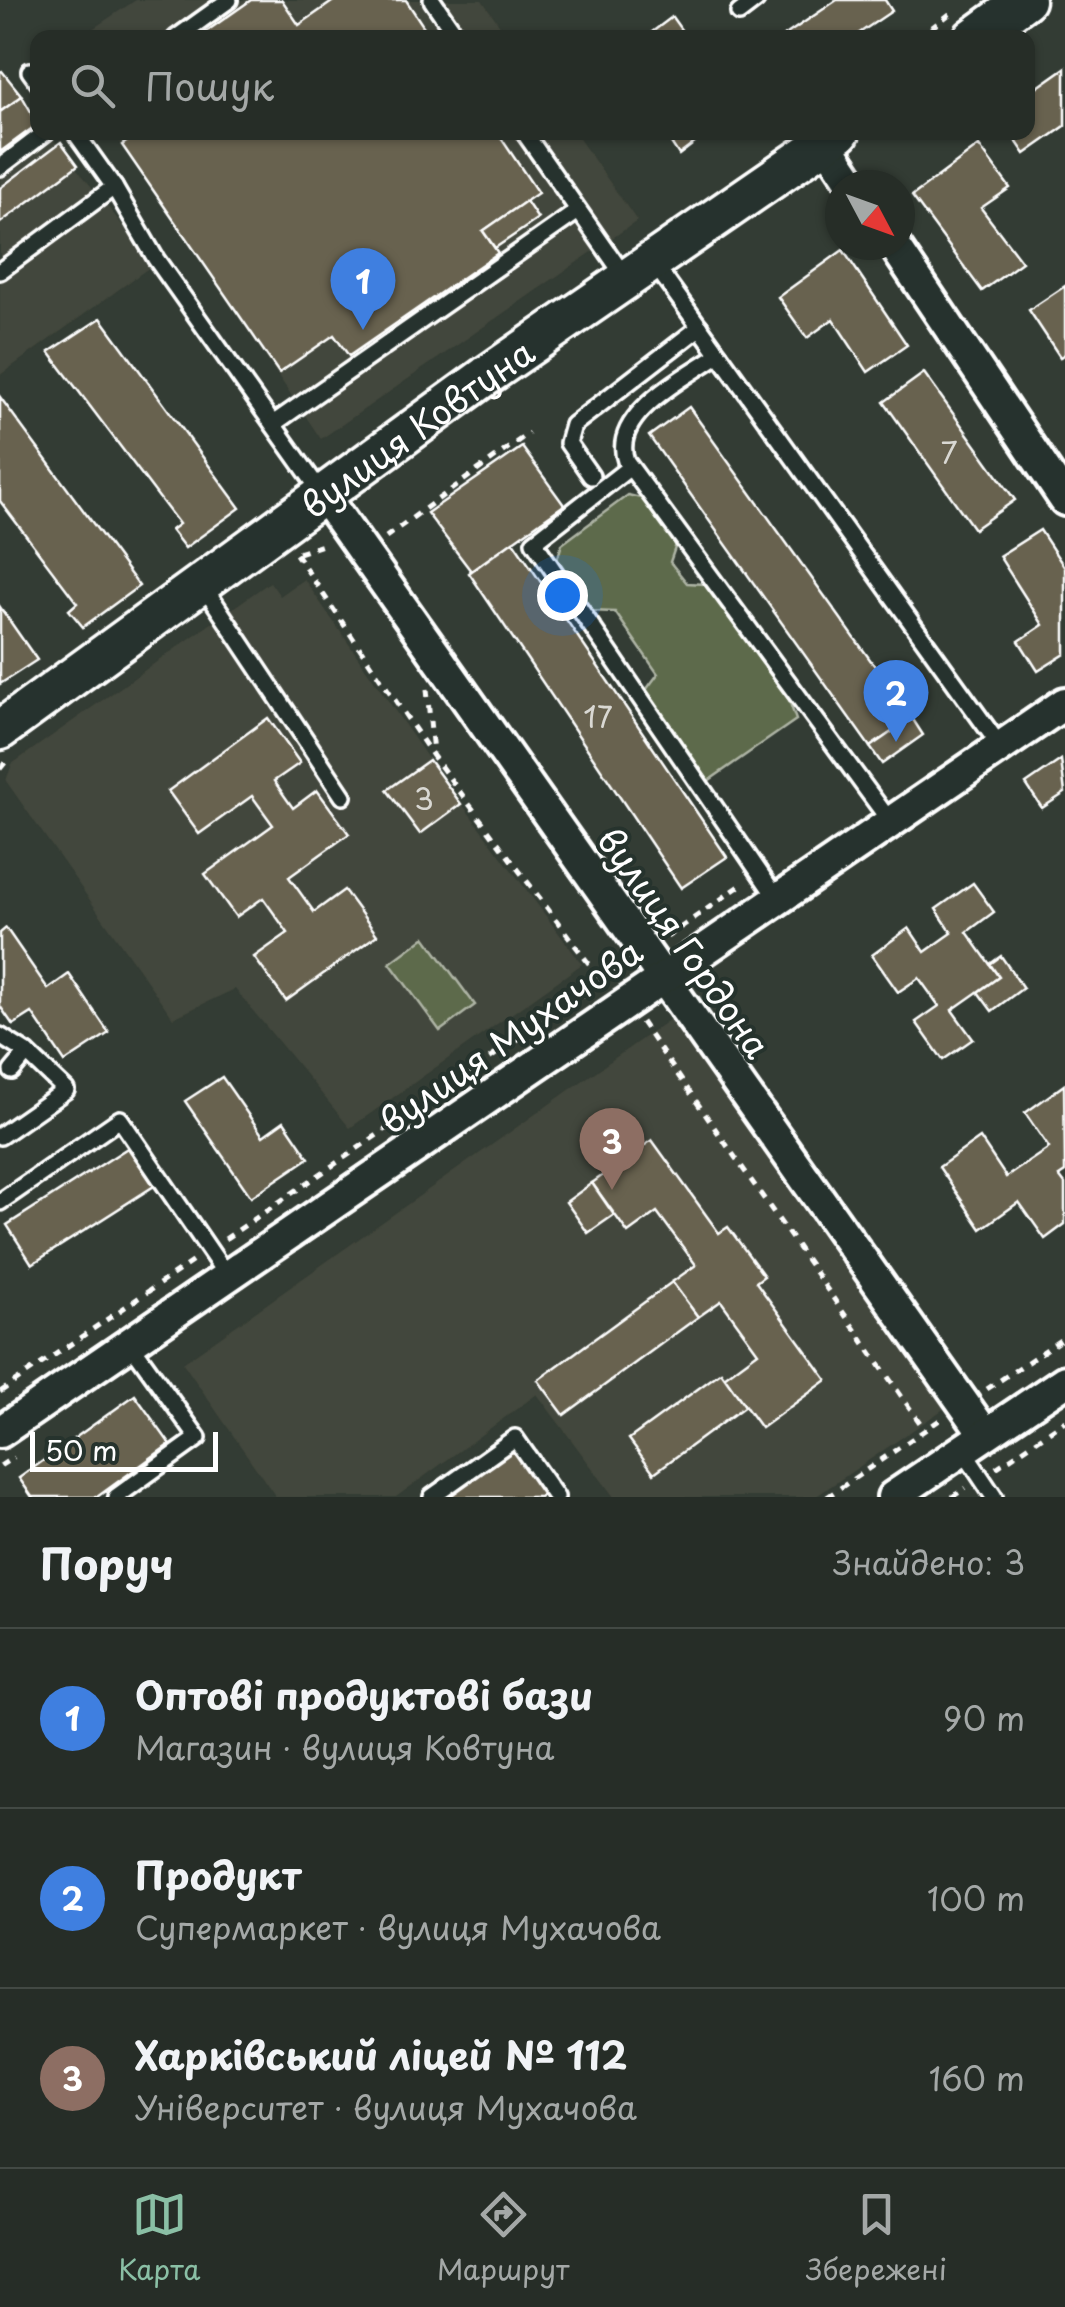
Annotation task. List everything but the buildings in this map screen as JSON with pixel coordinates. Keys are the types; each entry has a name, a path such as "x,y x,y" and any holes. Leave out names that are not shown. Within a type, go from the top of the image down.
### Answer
{"street":[{"path":"964,24 1025,0"},
{"name":"вулиця Ковтуна","path":"9,741 202,584 323,495 830,140"},
{"path":"834,140 847,170"},
{"path":"904,260 1065,500"},
{"name":"вулиця Гордона","path":"323,495 654,963 974,1442"},
{"name":"вулиця Мухачова","path":"0,1432 620,1002 654,963 768,885 890,820 1063,709"},
{"path":"892,1497 1065,1380"}],"lane":[{"path":"187,30 229,0"},
{"path":"432,0 453,30"},
{"path":"739,12 756,0"},
{"path":"0,168 36,140"},
{"path":"81,140 156,258 323,495"},
{"path":"529,140 578,212 700,327 1000,746"},
{"path":"0,271 114,187"},
{"path":"273,424 578,212"},
{"path":"591,476 568,444 573,425 700,327"},
{"path":"718,354 630,424 622,444 630,468 890,820"},
{"path":"630,468 534,542 768,885"},
{"path":"202,584 344,796"},
{"path":"0,1036 27,1053 66,1090 0,1136"},
{"path":"12,1071 27,1053"},
{"path":"0,1202 120,1120 226,1276"},
{"path":"116,1497 198,1438 130,1343"},
{"path":"432,1497 515,1438 556,1497"},
{"path":"974,1442 981,1478 994,1497"}],"path":[{"path":"280,565 296,554 353,537 386,537 529,432"},
{"path":"296,554 433,756 620,1002 924,1430"},
{"path":"0,769 9,741"},
{"path":"0,1392 209,1250 620,1002 654,963 768,885"},
{"path":"952,1497 1065,1421"}],"shaded area":[{"path":"136,0 482,0 503,30 91,30"},
{"path":"11,87 30,111 30,140 54,140 154,264 0,375 0,95"},
{"path":"119,140 580,140 637,221 321,439"},
{"path":"304,579 429,760 582,964 350,1128 235,989 173,1018 6,781 12,764 270,582 280,596"},
{"path":"673,1017 948,1406 815,1497 614,1497 537,1394 396,1497 276,1497 183,1363"}],"green space":[{"path":"628,495 649,500 678,539 670,562 687,583 704,584 789,700 796,720 708,781 699,777 643,694 658,674 615,612 589,611 557,560 562,544"},
{"path":"425,937 475,1005 440,1031 390,963"}],"place":[{"name":"Оптові продуктові бази","path":"363,330"},
{"name":"Продукт","path":"896,742"},
{"name":"Харківський ліцей № 112","path":"612,1190"}]}
